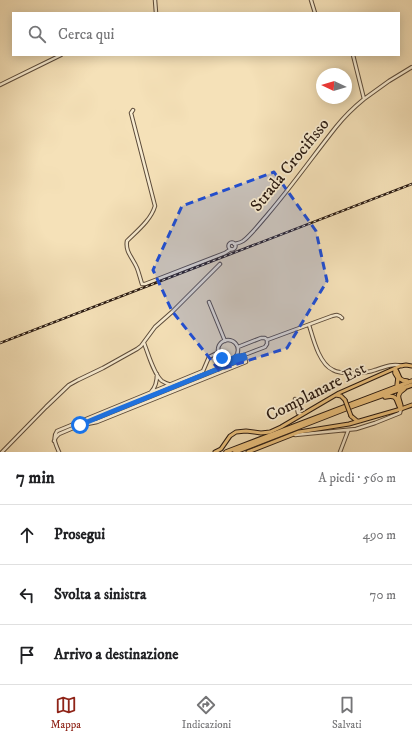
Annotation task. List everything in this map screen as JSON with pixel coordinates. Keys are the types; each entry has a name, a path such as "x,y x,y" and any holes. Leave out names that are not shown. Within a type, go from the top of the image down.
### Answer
{"highway":[{"path":"395,369 397,370 399,378 402,381 412,381"},
{"path":"395,369 395,373 398,378 397,386"},
{"path":"226,452 412,381"},
{"path":"235,452 353,406 412,385"},
{"path":"401,409 402,407 398,398 399,395 401,391 412,385"},
{"path":"353,406 386,396 391,396 397,400 398,406 401,409"}],"main road":[{"name":"Complanare Est","path":"215,452 221,449 230,436 236,432 270,432 346,389 403,366 412,366"},
{"path":"346,389 344,396 351,416 349,424"},
{"path":"334,395 341,396 345,400"},
{"path":"248,452 305,431 349,424 412,405"},
{"path":"351,416 360,421"}],"street":[{"path":"155,0 156,12"},
{"path":"311,0 315,12"},
{"path":"0,85 59,56"},
{"path":"353,56 364,99"},
{"name":"Strada Crocifisso","path":"235,245 243,241 289,189 337,126 353,108 389,81 412,67"},
{"path":"133,110 131,112 155,206 153,212 127,241 126,245 137,267 142,284 224,253 231,249 234,249 235,245 232,242 224,253"},
{"path":"228,246 231,249"},
{"path":"2,452 69,386 137,349 161,321 220,264"},
{"path":"209,302 225,341"},
{"path":"238,347 261,338 267,340 337,315 342,318"},
{"path":"309,324 322,360 332,370 346,373 357,373 372,371 393,364 403,366"},
{"path":"54,441 59,434 244,357 265,347 267,340"},
{"path":"236,357 238,347 234,342 225,341 219,346 219,352 222,358 231,360 236,357 244,357"},
{"path":"144,342 157,379 156,385 151,392"},
{"path":"59,452 54,441 57,431 203,371 209,357 219,352"},
{"path":"156,374 161,380 171,385"},
{"path":"295,399 298,414 302,414"},
{"path":"292,435 348,431 362,428 400,413 401,409"},
{"path":"340,452 348,431"}],"highlighted area":[{"path":"274,172 316,231 327,281 287,348 219,370 172,311 153,270 182,206"}],"railway":[{"path":"0,343 412,184"}],"route":[{"path":"80,425 245,358 244,355 231,360 222,358"}]}
